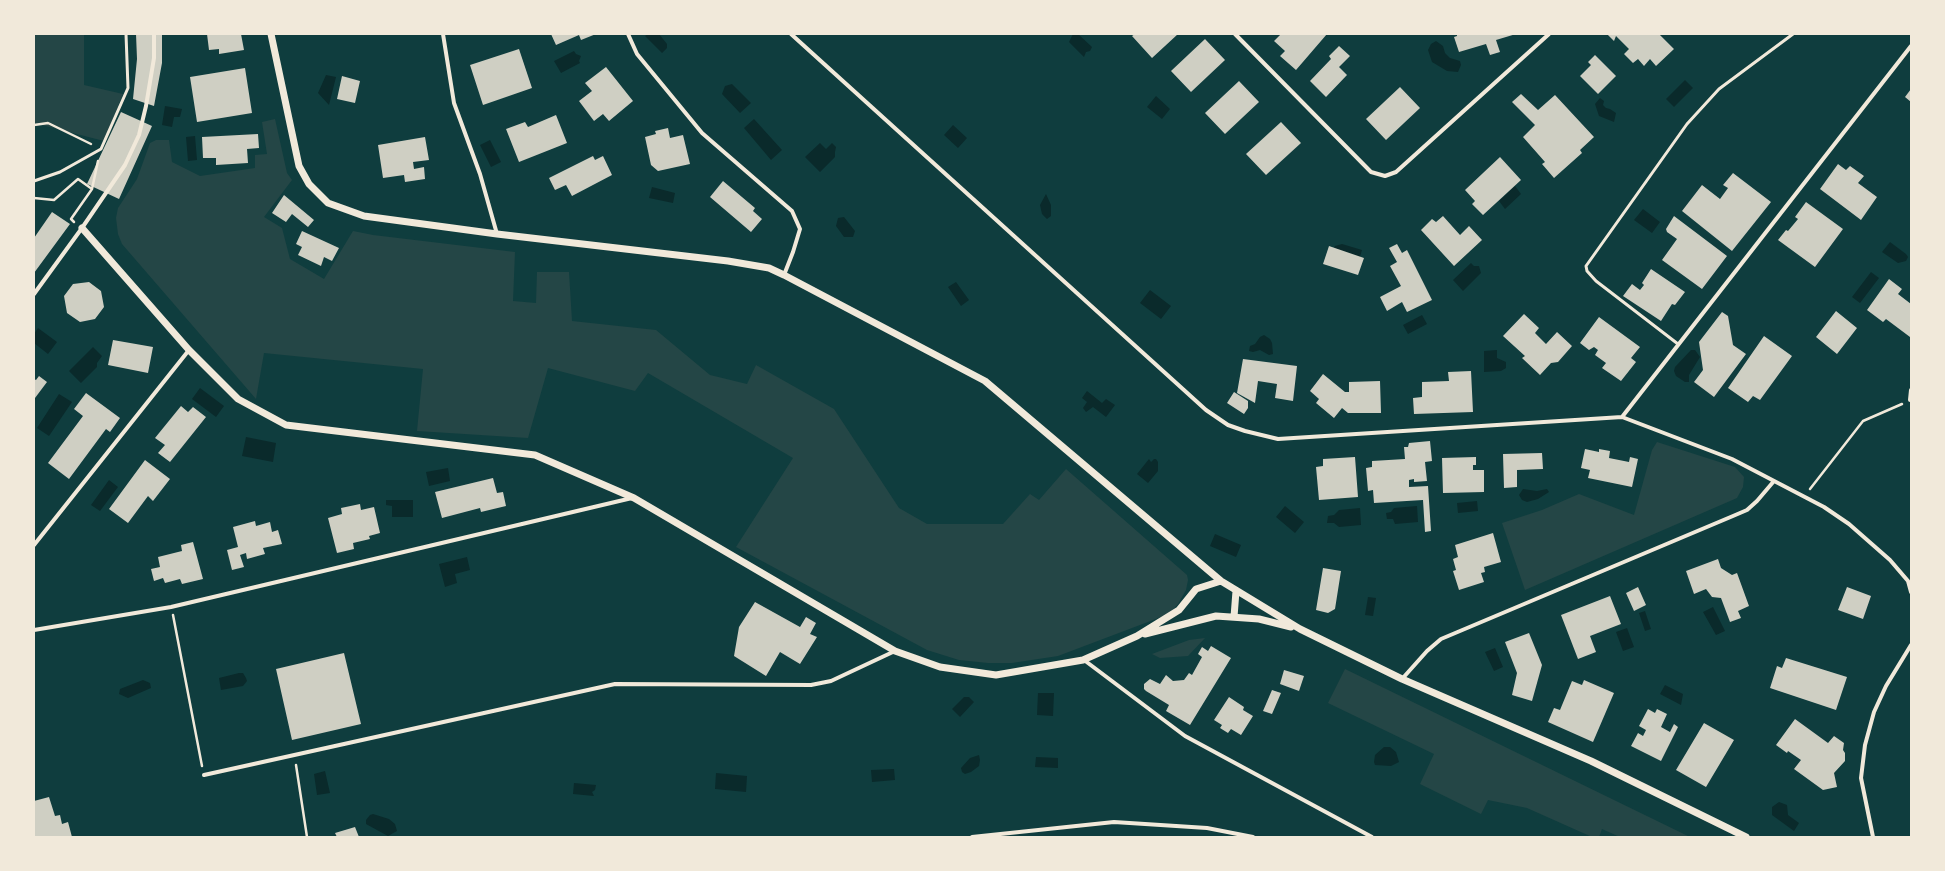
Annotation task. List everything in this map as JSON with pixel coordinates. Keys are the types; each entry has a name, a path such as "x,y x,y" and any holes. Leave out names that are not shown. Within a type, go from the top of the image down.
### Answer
{"street":[{"path":"34,294 125,165 139,135 146,106 154,58 154,34"},
{"path":"271,34 299,166 309,184 328,203 364,216 497,234 728,261 769,268 985,381 1221,581 1300,629 1402,679 1591,761 1746,837"},
{"path":"442,34 454,103 480,174 497,234"},
{"path":"628,34 637,54 702,133 792,211 800,229 784,275"},
{"path":"791,34 1206,410 1228,425 1278,439 1622,417 1732,459 1824,507 1849,524 1890,560 1908,581 1911,592"},
{"path":"1235,34 1371,172 1385,176 1396,172 1549,34"},
{"path":"1622,417 1911,46"},
{"path":"82,228 189,350 238,399 286,425 535,454 634,498 895,651 940,667 996,675 1083,660 1137,636 1179,610 1196,589 1221,581"},
{"path":"34,545 189,350"},
{"path":"1910,400 1911,390"},
{"path":"1402,679 1427,651 1441,639 1746,510 1757,501 1774,481"},
{"path":"34,630 171,607 634,498"},
{"path":"1234,617 1236,591"},
{"path":"1137,636 1216,616 1259,619 1300,629"},
{"path":"1873,837 1861,778 1864,745 1874,712 1886,686 1911,645"},
{"path":"204,775 615,684 810,686 831,681 895,651"},
{"path":"1083,660 1184,736 1372,837"},
{"path":"972,837 1114,822 1207,828 1253,837"}],"lane":[{"path":"34,181 60,172 101,149 128,88 126,34"},
{"path":"1678,344 1596,281 1587,271 1586,266 1687,124 1719,89 1793,34"}],"path":[{"path":"34,125 48,123 101,149 92,189 70,219"},
{"path":"34,198 54,200 78,179 92,189"},
{"path":"1804,497 1863,421 1910,400"},
{"path":"171,607 204,775"},
{"path":"294,754 307,837"}],"shaded area":[{"path":"34,34 84,34 84,85 123,94 104,141 34,123"},
{"path":"648,34 659,34 667,44 667,48 662,53 645,36"},
{"path":"1073,34 1078,34 1092,47 1090,51 1086,52 1084,57 1069,42"},
{"path":"1436,41 1443,46 1445,53 1450,58 1460,61 1461,65 1458,72 1447,71 1432,62 1428,50 1431,44"},
{"path":"574,51 576,54 581,56 579,61 580,63 561,73 554,61"},
{"path":"326,75 336,77 329,105 318,93"},
{"path":"1685,80 1693,88 1674,107 1666,99"},
{"path":"732,84 751,103 740,113 722,94 725,86"},
{"path":"1156,96 1170,109 1162,119 1147,107"},
{"path":"1600,98 1604,101 1603,105 1606,108 1616,113 1614,122 1599,116 1595,104"},
{"path":"165,106 182,109 180,117 174,117 172,127 162,125"},
{"path":"275,119 287,173 292,180 264,217 282,228 290,259 324,279 353,231 373,235 515,252 513,301 536,303 537,272 569,272 572,321 656,330 710,375 747,384 756,365 834,409 899,508 927,524 1003,524 1030,494 1039,500 1066,469 1187,575 1188,580 1186,590 1178,604 1169,614 1058,656 1012,663 988,663 959,660 927,650 736,547 793,458 648,373 635,391 548,368 528,438 417,431 423,369 264,353 256,399 122,244 118,234 116,218 118,208 137,179 150,143 156,140 169,140 172,162 200,176 255,168 255,155 267,154 262,122"},
{"path":"754,119 782,150 771,160 744,128"},
{"path":"953,125 967,138 958,148 944,135"},
{"path":"195,136 197,160 188,161 186,137"},
{"path":"490,140 501,162 491,167 480,145"},
{"path":"820,143 826,149 832,143 836,147 835,157 820,172 805,157"},
{"path":"1515,186 1521,194 1505,209 1499,201"},
{"path":"652,187 675,193 673,203 649,198"},
{"path":"1046,194 1051,205 1051,216 1047,219 1042,214 1040,205"},
{"path":"1643,209 1660,222 1652,233 1634,220"},
{"path":"844,217 855,231 853,237 844,237 836,226 838,218"},
{"path":"1890,242 1906,254 1908,257 1906,261 1898,263 1882,252"},
{"path":"1342,244 1362,250 1359,260 1334,248 1335,246"},
{"path":"1471,263 1474,266 1479,266 1481,273 1463,291 1453,280"},
{"path":"1871,272 1879,278 1860,303 1852,297"},
{"path":"956,282 969,300 961,306 948,287"},
{"path":"1150,290 1171,306 1161,319 1140,303"},
{"path":"1422,315 1427,324 1408,334 1403,325"},
{"path":"38,328 57,342 48,354 34,343 34,334"},
{"path":"1264,335 1270,339 1272,343 1273,354 1269,355 1260,350 1253,352 1249,351 1250,346 1255,344 1260,337"},
{"path":"93,347 102,356 97,363 97,367 81,383 69,371"},
{"path":"1497,350 1497,358 1506,362 1506,368 1501,371 1484,372 1484,351"},
{"path":"1691,350 1695,350 1700,357 1689,375 1689,382 1685,382 1676,376 1674,371 1675,367"},
{"path":"200,388 224,406 216,417 192,399"},
{"path":"1087,391 1102,403 1106,399 1115,405 1106,417 1093,407 1086,412 1083,408 1087,402 1082,398"},
{"path":"59,394 72,402 49,436 37,428"},
{"path":"246,437 276,443 273,462 242,456"},
{"path":"1657,442 1735,467 1744,477 1743,487 1737,498 1525,590 1502,523 1542,510 1579,494 1634,515 1652,450"},
{"path":"1149,459 1151,462 1156,459 1158,462 1158,471 1148,483 1137,474"},
{"path":"448,468 450,481 429,486 426,472"},
{"path":"109,480 118,487 100,511 91,505"},
{"path":"1523,489 1537,491 1547,489 1549,492 1538,499 1527,502 1522,500 1519,495"},
{"path":"386,500 413,500 413,517 392,517 392,506 386,505"},
{"path":"1477,501 1478,511 1458,513 1457,503"},
{"path":"1285,506 1304,522 1295,533 1276,517"},
{"path":"1417,506 1418,522 1395,524 1393,519 1387,519 1386,513 1391,512 1394,508"},
{"path":"1360,508 1361,525 1339,527 1334,523 1327,523 1328,516 1334,515 1339,510"},
{"path":"1215,534 1241,545 1236,557 1210,546"},
{"path":"467,557 470,570 455,574 457,583 445,587 439,564"},
{"path":"1368,597 1376,598 1373,616 1365,615"},
{"path":"1713,607 1725,631 1716,635 1703,612"},
{"path":"1645,611 1651,629 1645,631 1639,613"},
{"path":"1627,628 1634,647 1623,651 1616,632"},
{"path":"1205,638 1188,656 1160,658 1152,654 1189,640"},
{"path":"1495,648 1503,667 1494,671 1485,652"},
{"path":"1345,669 1690,837 1620,837 1602,829 1599,837 1592,837 1527,808 1488,800 1481,814 1420,784 1434,754 1328,703"},
{"path":"243,673 247,681 243,686 221,690 219,678"},
{"path":"143,680 150,683 151,688 128,698 119,694 120,689"},
{"path":"1665,685 1683,694 1681,705 1660,694"},
{"path":"1038,693 1054,693 1053,716 1037,715"},
{"path":"964,697 969,697 974,702 960,717 952,709"},
{"path":"1384,747 1390,747 1396,752 1399,762 1391,766 1375,765 1375,755"},
{"path":"979,755 979,766 971,772 965,774 962,772 961,768 970,758"},
{"path":"1036,757 1058,758 1058,768 1035,767"},
{"path":"894,769 895,780 872,782 871,770"},
{"path":"325,771 330,793 317,795 314,774"},
{"path":"716,773 747,776 746,792 715,789"},
{"path":"574,783 596,785 595,790 592,792 594,796 573,794"},
{"path":"1779,802 1787,805 1788,815 1799,823 1794,831 1772,815 1772,807"},
{"path":"373,814 389,819 395,824 397,831 388,836 366,824 366,820"}],"building":[{"path":"136,34 162,34 162,63 154,106 133,99 137,59"},
{"path":"207,34 241,34 244,50 219,54 219,49 209,50"},
{"path":"551,34 596,34 581,40 579,35 556,45"},
{"path":"1135,34 1178,34 1152,58 1132,36"},
{"path":"1281,34 1327,34 1296,70 1280,56 1285,51 1274,41"},
{"path":"1457,34 1516,34 1496,40 1500,52 1490,55 1486,44 1459,52 1454,37 1457,36"},
{"path":"1607,34 1659,34 1674,49 1656,66 1650,59 1644,66 1638,59 1633,63 1624,54 1629,49 1616,36 1614,41"},
{"path":"1205,39 1225,60 1191,92 1171,71"},
{"path":"1339,46 1350,56 1339,67 1347,75 1326,97 1310,81 1331,59 1329,56"},
{"path":"519,49 532,88 483,105 470,65"},
{"path":"1595,55 1616,76 1598,94 1580,76 1591,65 1588,62"},
{"path":"606,67 633,101 609,121 603,114 594,121 579,101 592,91 585,83"},
{"path":"245,68 252,113 197,122 190,77"},
{"path":"342,76 360,81 355,103 337,99"},
{"path":"1239,81 1259,102 1225,134 1205,113"},
{"path":"1400,87 1420,108 1386,140 1366,119"},
{"path":"1911,89 1911,102 1905,97"},
{"path":"1521,94 1538,110 1555,95 1594,137 1580,150 1582,153 1554,178 1542,164 1545,162 1523,137 1535,125 1512,102"},
{"path":"121,112 152,126 119,199 87,184"},
{"path":"556,115 567,143 519,162 506,129 525,122 528,127"},
{"path":"1281,122 1301,143 1266,175 1246,154"},
{"path":"668,128 670,138 683,135 690,164 658,171 651,165 645,137 656,134 655,131"},
{"path":"258,134 259,148 247,149 248,163 216,165 216,158 203,158 202,137"},
{"path":"425,137 429,160 413,162 414,169 424,167 425,179 405,182 404,175 383,178 378,145"},
{"path":"593,156 595,160 603,156 612,175 572,196 566,185 555,190 549,178"},
{"path":"1500,157 1521,180 1483,215 1472,204 1475,201 1465,190"},
{"path":"1838,164 1846,170 1850,166 1864,176 1858,183 1877,197 1861,220 1820,189"},
{"path":"1733,173 1771,202 1732,251 1682,211 1702,185 1720,199 1728,188 1723,185"},
{"path":"723,181 755,208 753,211 762,219 751,232 710,197"},
{"path":"284,195 314,220 308,227 292,214 286,222 272,213"},
{"path":"1806,202 1843,229 1815,267 1778,240 1798,219 1795,217"},
{"path":"52,212 70,224 34,273 34,238"},
{"path":"1443,216 1460,235 1469,226 1482,240 1454,266 1421,230 1432,219 1436,222"},
{"path":"1674,216 1727,256 1702,289 1662,260 1677,239 1667,232 1666,229"},
{"path":"302,231 339,248 332,261 324,257 321,266 298,255 302,247 296,244"},
{"path":"1397,244 1402,253 1407,250 1432,300 1407,312 1402,302 1387,311 1380,297 1401,286 1390,266 1397,262 1389,248"},
{"path":"1329,246 1364,258 1358,275 1323,264"},
{"path":"1651,269 1685,292 1675,305 1672,304 1661,321 1623,296 1632,284 1640,290 1644,285 1642,283"},
{"path":"1889,279 1902,289 1898,294 1911,304 1910,337 1886,319 1883,322 1867,310"},
{"path":"89,282 101,291 104,307 95,319 80,322 67,313 64,296 73,284"},
{"path":"1836,311 1857,328 1837,354 1816,337"},
{"path":"1722,312 1728,316 1733,345 1746,354 1714,397 1694,382 1703,370 1699,342"},
{"path":"1524,314 1539,328 1535,333 1546,344 1557,332 1572,346 1558,362 1551,363 1540,375 1522,358 1525,356 1503,336"},
{"path":"1599,317 1640,347 1631,358 1636,362 1621,381 1602,368 1606,363 1595,355 1598,350 1594,347 1589,350 1580,343"},
{"path":"1764,336 1792,356 1760,400 1753,396 1748,402 1728,388"},
{"path":"113,340 153,347 148,373 108,365"},
{"path":"1243,359 1297,366 1293,401 1275,398 1277,384 1258,381 1255,403 1237,393"},
{"path":"1471,371 1473,412 1414,414 1413,398 1422,397 1422,382 1449,381 1448,372"},
{"path":"1323,374 1345,392 1349,392 1349,382 1380,381 1381,413 1348,413 1342,408 1334,418 1316,403 1319,399 1310,391"},
{"path":"39,376 47,382 35,398 34,379 36,380"},
{"path":"1234,392 1248,401 1248,408 1244,414 1227,403"},
{"path":"86,393 120,418 110,432 106,429 69,479 48,463 83,416 74,409"},
{"path":"181,406 188,412 193,407 206,417 170,462 158,453 165,445 155,438"},
{"path":"1430,441 1432,461 1425,462 1427,481 1414,482 1414,479 1409,480 1409,487 1428,486 1431,531 1425,532 1423,500 1374,503 1373,490 1368,491 1366,468 1372,467 1372,461 1405,459 1404,447 1408,447 1409,443"},
{"path":"1585,449 1599,452 1599,449 1610,451 1609,458 1629,462 1630,457 1638,459 1632,487 1588,478 1590,470 1581,468"},
{"path":"1542,453 1543,469 1517,470 1517,487 1504,488 1503,454"},
{"path":"1355,457 1358,497 1319,500 1316,467 1323,466 1323,459"},
{"path":"1476,457 1476,465 1473,465 1473,470 1484,470 1484,492 1443,493 1442,458"},
{"path":"145,460 170,479 153,501 148,496 128,523 109,509"},
{"path":"493,478 497,493 503,492 506,506 481,512 480,508 442,518 435,492"},
{"path":"360,504 361,510 374,507 380,533 369,536 370,539 353,543 354,549 337,553 328,518 342,514 341,508"},
{"path":"255,521 256,526 270,522 272,532 278,530 282,544 263,548 265,554 247,559 246,553 240,555 244,567 232,570 227,550 238,547 233,527"},
{"path":"1493,533 1501,562 1484,567 1485,572 1481,573 1484,582 1459,590 1453,571 1456,570 1453,559 1458,557 1455,545"},
{"path":"193,542 203,579 182,584 180,579 165,583 163,578 154,581 151,569 160,567 158,557 182,551 181,545"},
{"path":"1718,559 1721,568 1732,575 1737,573 1749,606 1738,611 1741,618 1730,622 1721,598 1712,597 1706,589 1694,594 1686,571"},
{"path":"1323,568 1341,571 1335,609 1328,613 1316,610"},
{"path":"1638,587 1646,605 1634,611 1626,593"},
{"path":"1847,587 1871,596 1863,619 1838,610"},
{"path":"1610,596 1621,624 1590,636 1596,652 1578,659 1561,615"},
{"path":"755,602 800,627 806,617 816,623 810,634 817,637 800,664 780,652 766,676 734,656 739,627"},
{"path":"1529,633 1542,665 1532,701 1512,695 1517,673 1505,642"},
{"path":"1211,646 1231,658 1190,725 1166,711 1169,705 1146,691 1144,689 1144,684 1150,679 1160,684 1166,675 1173,681 1184,680 1189,673 1192,675 1202,657 1198,654 1202,647 1208,651"},
{"path":"344,653 361,724 292,740 276,669"},
{"path":"1786,658 1847,677 1836,710 1770,688 1777,666 1782,668"},
{"path":"1284,670 1304,676 1299,691 1280,684"},
{"path":"1584,680 1614,693 1593,742 1548,722 1554,708 1560,710 1572,681 1582,685"},
{"path":"1272,690 1281,693 1272,714 1263,711"},
{"path":"1229,697 1244,707 1243,710 1253,716 1241,735 1231,729 1228,733 1220,728 1222,725 1214,720"},
{"path":"1648,709 1655,713 1657,709 1667,714 1661,727 1670,732 1674,724 1678,727 1661,761 1631,746 1638,733 1643,736 1646,730 1639,726"},
{"path":"1795,719 1828,743 1834,736 1844,743 1843,750 1845,753 1845,761 1834,773 1837,787 1823,790 1794,769 1801,760 1788,751 1787,753 1776,745"},
{"path":"1704,723 1734,740 1706,787 1676,770"},
{"path":"49,797 55,816 60,815 62,824 68,822 72,837 34,837 34,801"},
{"path":"355,827 359,837 337,837 335,833"}]}
